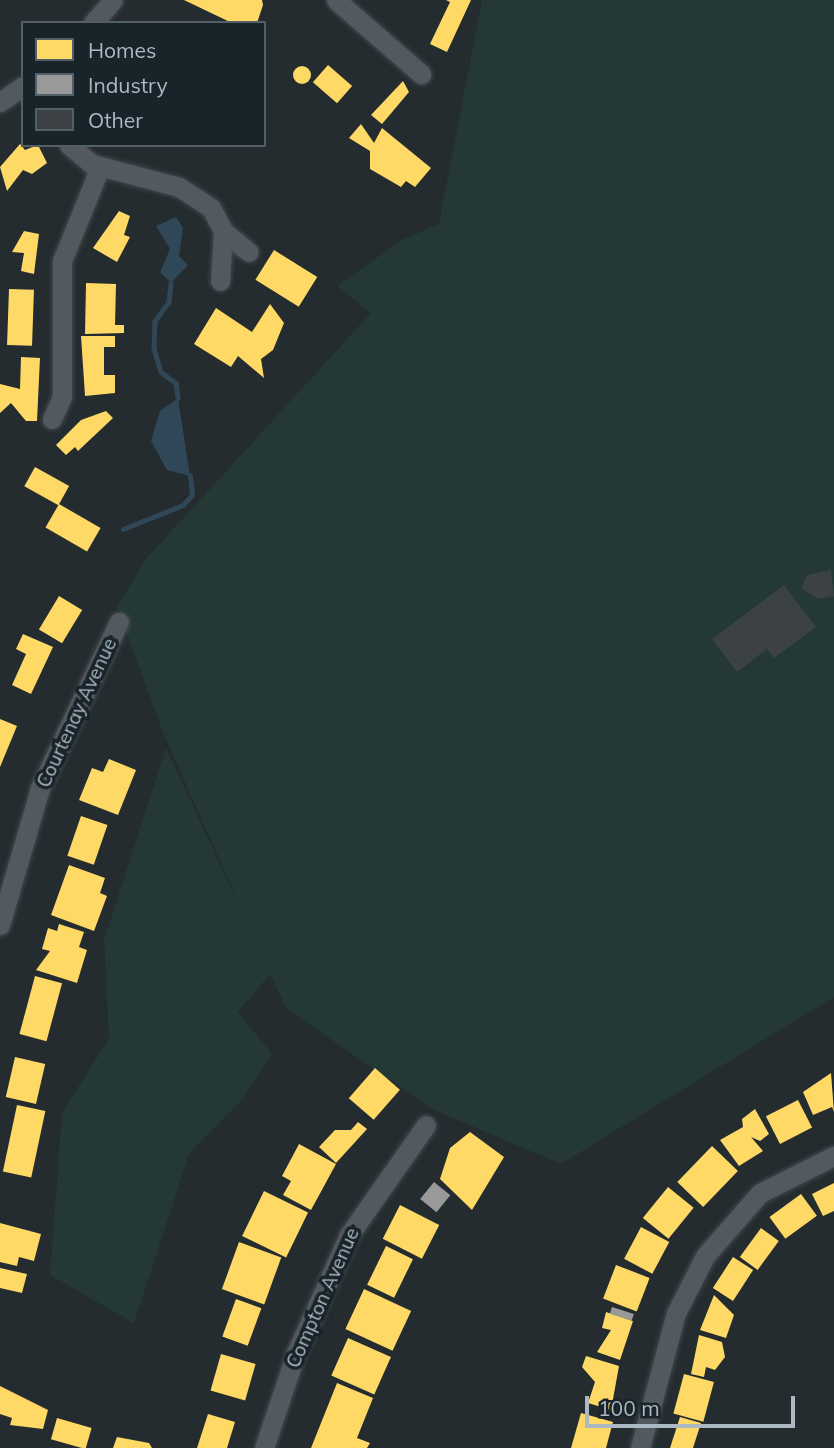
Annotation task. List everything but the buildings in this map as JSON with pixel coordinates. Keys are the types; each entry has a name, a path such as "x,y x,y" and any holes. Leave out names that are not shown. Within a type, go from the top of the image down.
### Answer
{"street":[{"path":"95,21 113,0"},
{"path":"336,0 421,75"},
{"path":"0,102 21,88"},
{"path":"72,147 100,167 179,187 211,208 223,231 249,252"},
{"path":"52,419 68,403 62,261 100,167"},
{"path":"220,281 223,231"},
{"name":"Courtenay Avenue","path":"0,925 40,788 120,622"},
{"name":"Compton Avenue","path":"264,1448 296,1353 349,1234 426,1125"},
{"path":"640,1448 676,1313 705,1256 760,1193 834,1156"}],"green space":[{"path":"482,0 834,0 834,997 561,1164 432,1109 287,1009 270,974 238,1012 272,1054 243,1099 189,1154 134,1323 50,1275 62,1112 109,1039 104,940 166,748 248,924 164,735 117,607 145,560 371,313 337,286 402,240 439,224"}],"water":[{"path":"176,217 183,228 179,256 188,265 171,283 160,272 170,249 156,226"},
{"path":"178,398 190,476 167,470 151,441 160,411"}],"waterway":[{"path":"171,283 169,302 155,321 154,348 161,372 176,383 178,398"},
{"path":"123,529 183,505 192,495 190,476"}]}
